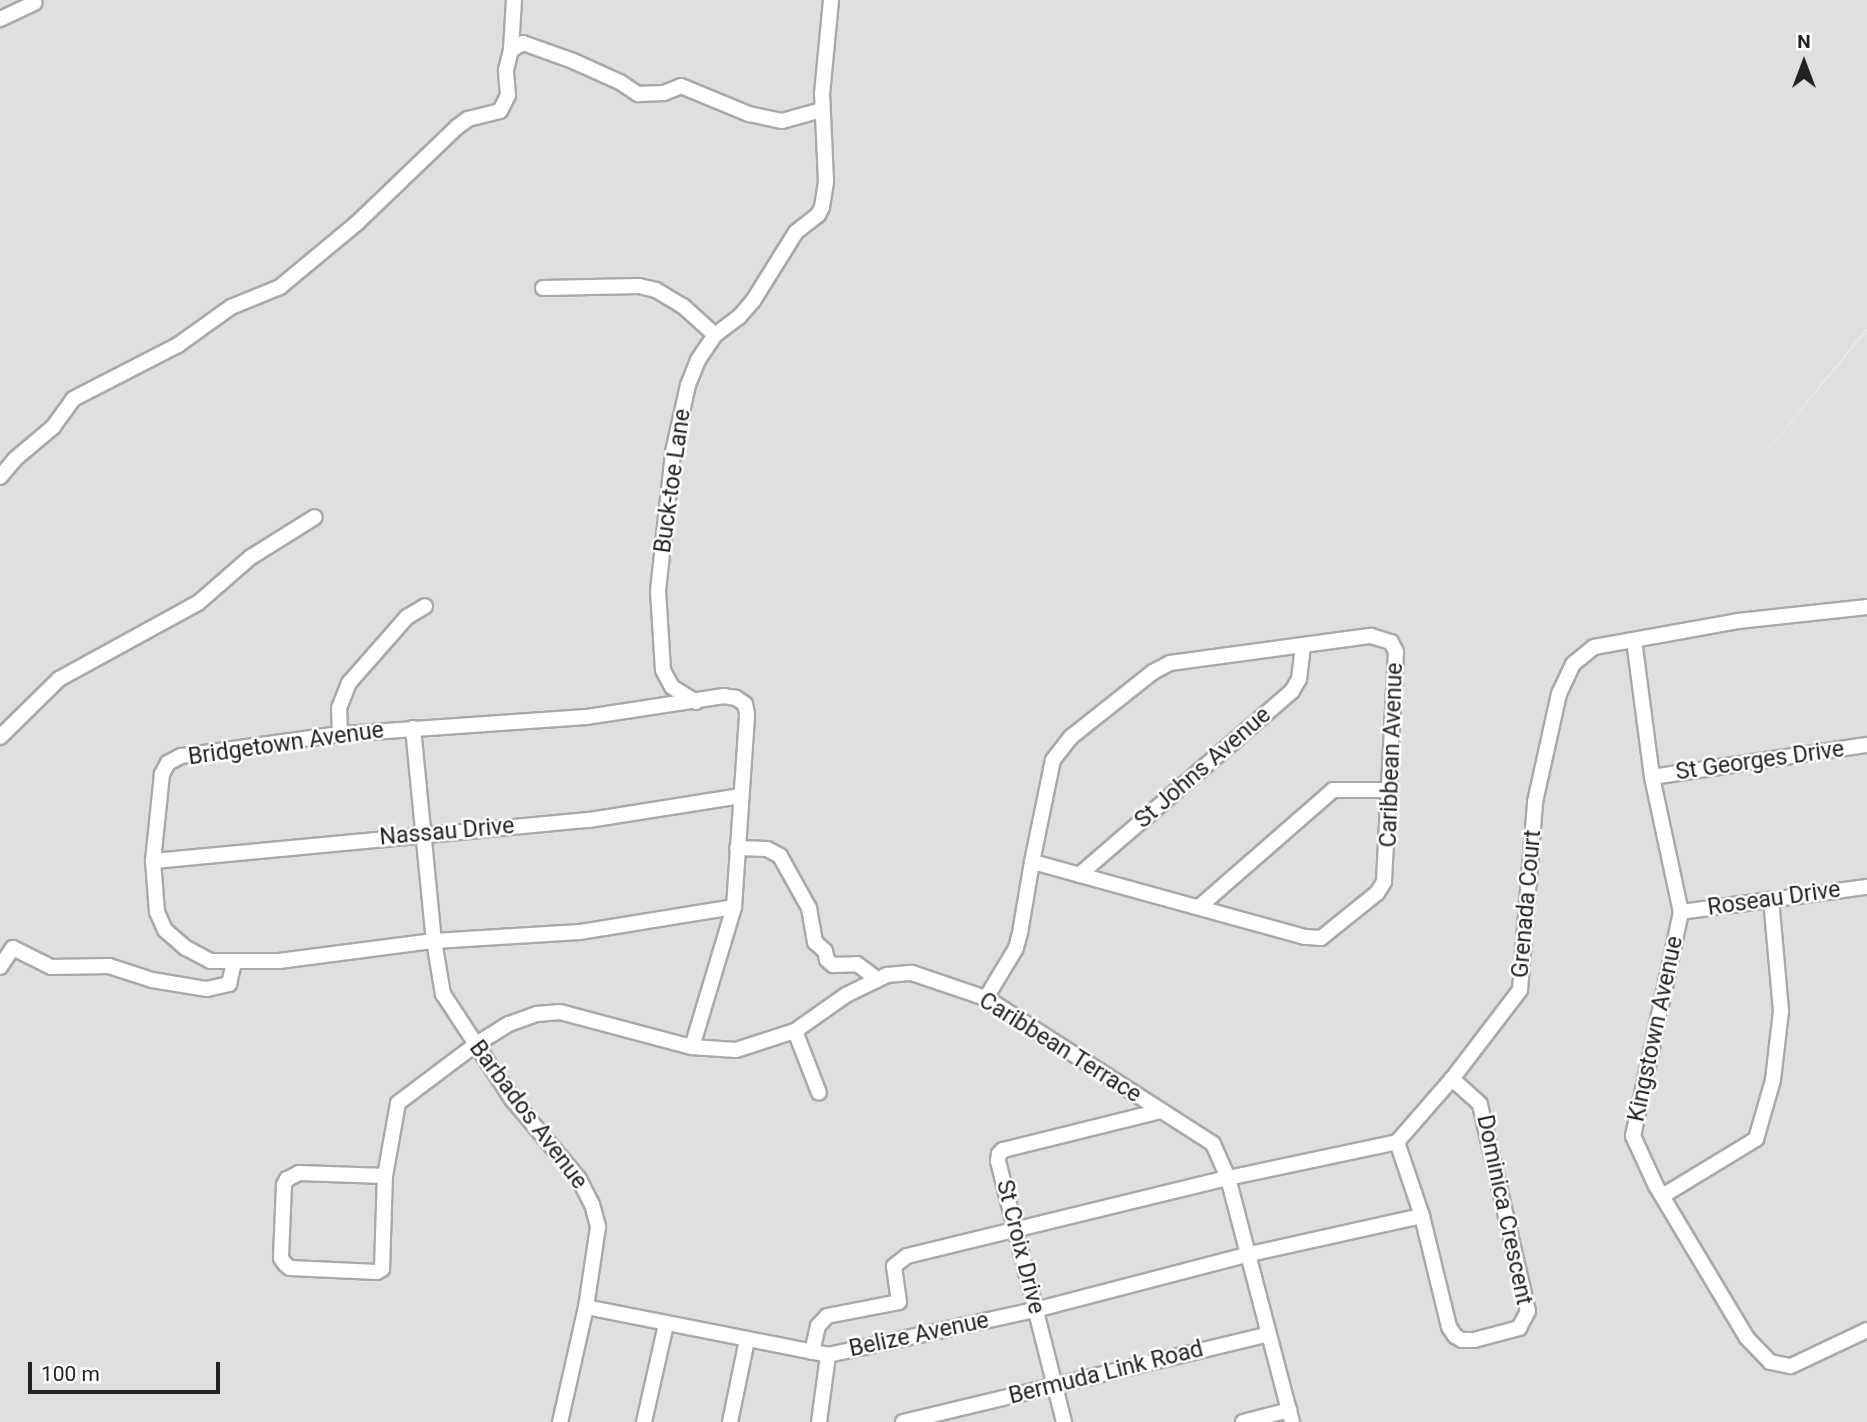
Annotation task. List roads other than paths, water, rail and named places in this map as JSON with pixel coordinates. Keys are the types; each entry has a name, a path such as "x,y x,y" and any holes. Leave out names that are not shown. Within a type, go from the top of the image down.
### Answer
{"street":[{"path":"0,477 15,459 53,427 73,399 178,345 231,307 280,287 357,223 457,127 468,119 500,111 508,95 506,71 514,0"},
{"name":"Buck-toe Lane","path":"696,702 672,687 666,678 658,591 679,419 698,360 715,335 740,317 796,232 818,215 822,207 826,181 822,110 831,0"},
{"path":"0,19 34,3"},
{"path":"510,50 523,43 608,76 638,94 664,93 681,86 749,114 782,121 822,110"},
{"path":"543,288 639,286 656,290 683,306 715,335"},
{"path":"0,737 59,679 198,603 251,557 315,517"},
{"path":"340,734 339,708 349,683 407,617 425,606"},
{"name":"Grenada Court","path":"1396,1142 1452,1079 1520,990 1535,802 1559,694 1573,664 1594,647 1738,621 1867,608"},
{"name":"Caribbean Avenue","path":"986,998 1016,948 1032,862 1053,760 1071,737 1153,672 1170,663 1371,636 1391,642 1398,664 1384,882 1377,893 1321,938 1305,937 1032,862"},
{"name":"Kingstown Avenue","path":"1634,640 1652,777 1681,912 1633,1136 1657,1186 1747,1338 1770,1362 1791,1366 1867,1330"},
{"name":"St Johns Avenue","path":"1079,875 1292,691 1299,679 1303,646"},
{"name":"Bridgetown Avenue","path":"734,907 580,932 434,941 279,961 210,961 186,948 165,930 157,912 153,861 162,774 169,763 181,756 340,734 586,717 724,696 736,698 745,704 747,714 740,796"},
{"name":"Barbados Avenue","path":"413,728 434,941 443,994 475,1045 544,1140 579,1179 592,1204 598,1227 586,1307 560,1422"},
{"name":"St Georges Drive","path":"1652,777 1867,746"},
{"path":"1199,907 1333,790 1391,790"},
{"path":"692,1048 734,907 740,796"},
{"name":"Nassau Drive","path":"153,861 589,820 740,796"},
{"path":"737,849 767,849 780,856 809,908 815,942 825,951 827,960 833,965 857,964 878,980"},
{"name":"Roseau Drive","path":"1681,912 1867,887"},
{"path":"1664,1195 1756,1139 1773,1080 1781,1011 1771,899"},
{"path":"0,967 13,948 51,967 109,966 152,980 206,989 229,984 234,962"},
{"name":"Caribbean Terrace","path":"385,1176 299,1173 287,1179 284,1185 281,1258 285,1264 290,1268 302,1269 377,1272 382,1269 385,1176 398,1102 475,1045 509,1024 537,1014 560,1013 692,1048 736,1051 795,1031 846,995 887,975 912,973 986,998 1213,1144 1228,1178 1250,1254 1290,1416"},
{"path":"795,1031 818,1093"},
{"name":"Dominica Crescent","path":"1396,1142 1422,1216 1449,1327 1455,1336 1462,1340 1474,1340 1519,1328 1528,1311 1480,1104 1452,1079"},
{"name":"St Croix Drive","path":"1064,1422 998,1161 1003,1150 1161,1111"},
{"path":"812,1352 818,1326 827,1316 899,1302 896,1261 907,1256 1228,1178 1396,1142"},
{"path":"1250,1254 1422,1216"},
{"name":"Belize Avenue","path":"586,1307 828,1355 1035,1310 1250,1254"},
{"path":"644,1422 666,1324"},
{"name":"Bermuda Link Road","path":"903,1422 1269,1334"},
{"path":"730,1422 747,1340"},
{"path":"819,1422 828,1355"},
{"path":"1243,1422 1290,1416"}]}
